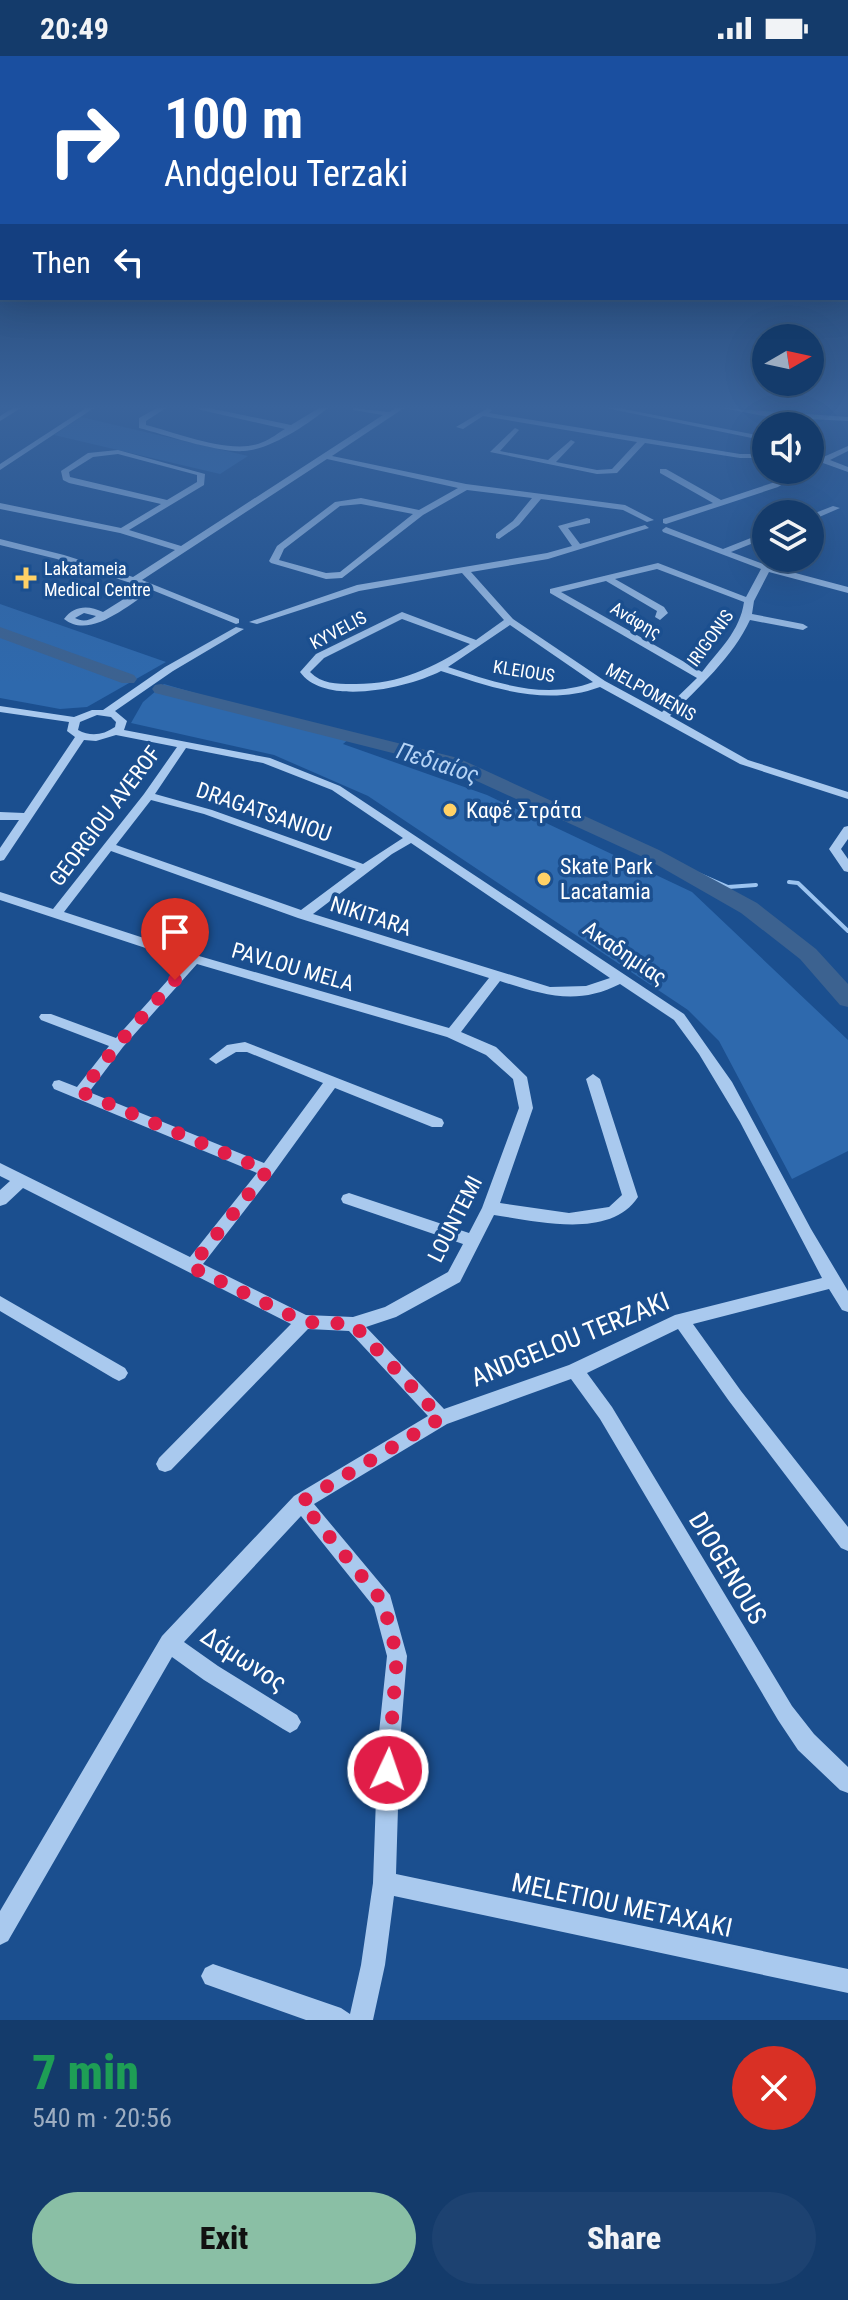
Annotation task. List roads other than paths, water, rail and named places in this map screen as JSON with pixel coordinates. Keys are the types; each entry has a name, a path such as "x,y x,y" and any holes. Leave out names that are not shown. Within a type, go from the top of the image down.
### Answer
{"street":[{"path":"153,500 168,503"},
{"path":"122,531 174,500"},
{"path":"135,580 262,500"},
{"path":"420,513 369,502 345,502 276,553 274,561 282,566 333,576 349,572 420,513 444,500"},
{"path":"499,536 516,523 536,500"},
{"path":"565,500 625,508 647,524"},
{"path":"713,500 721,504"},
{"path":"666,526 733,500"},
{"path":"0,506 122,531 184,550"},
{"path":"824,513 836,508"},
{"path":"578,548 562,526 587,521"},
{"path":"0,542 135,580 251,628 254,622 357,588 466,572 578,548 647,524 666,526 752,563"},
{"path":"722,552 752,540"},
{"path":"607,578 658,566 749,601"},
{"name":"MELPOMENIS","path":"466,572 510,621 601,683 753,765 848,796"},
{"name":"IRIGONIS","path":"663,717 703,677 740,631 749,601 764,572"},
{"path":"781,572 848,590"},
{"path":"607,578 661,609 663,613 660,617"},
{"name":"Ανάφης","path":"607,578 553,591 703,677"},
{"path":"101,615 116,610 151,586"},
{"name":"KYVELIS","path":"476,643 402,615 320,656 305,672 306,676 322,684 357,688 399,684 442,668 510,621"},
{"path":"747,616 803,627"},
{"path":"0,709 75,720 85,714 106,712 238,625"},
{"name":"KLEIOUS","path":"442,668 524,691 572,693 601,683"},
{"path":"106,712 122,721 116,732"},
{"path":"0,857 81,737 72,731 75,720"},
{"name":"Ακαδημίας","path":"81,737 96,738 116,732 266,760 336,788 679,1017 709,1053 832,1282 848,1305"},
{"name":"GEORGIOU AVEROF","path":"57,913 110,847 184,744"},
{"name":"DRAGATSANIOU","path":"148,796 208,812 366,869"},
{"path":"0,816 26,817"},
{"path":"848,830 835,849 848,868"},
{"path":"303,915 388,851 412,838"},
{"name":"NIKITARA","path":"110,847 303,915 496,978 549,992 584,992 608,987 621,977"},
{"name":"PAVLOU MELA","path":"0,896 194,959 452,1034 491,1051 520,1077"},
{"path":"81,1092 118,1044 194,959"},
{"path":"452,1034 496,978"},
{"path":"46,1017 118,1044"},
{"path":"216,1059 239,1045 437,1123"},
{"name":"LOUNTEMI","path":"353,1324 390,1312 454,1277 490,1208 526,1108 520,1077"},
{"path":"490,1208 569,1219 613,1213 630,1197 593,1079"},
{"path":"191,1267 331,1083"},
{"path":"59,1085 267,1171"},
{"path":"0,1169 304,1322 353,1324 441,1418"},
{"path":"0,1200 21,1180"},
{"path":"349,1199 472,1241"},
{"name":"ANDGELOU TERZAKI","path":"0,1933 169,1643 301,1502 441,1418 575,1370 681,1320 832,1282"},
{"path":"0,1303 119,1373"},
{"path":"681,1320 735,1396 848,1542"},
{"path":"165,1464 304,1322"},
{"name":"DIOGENOUS","path":"575,1370 606,1413 785,1713 806,1742 848,1782"},
{"path":"301,1502 383,1602 397,1656 389,1742 384,1883 373,1965 361,2020"},
{"name":"Δάμωνος","path":"169,1643 290,1722"},
{"name":"MELETIOU METAXAKI","path":"384,1883 848,1981"},
{"path":"213,1976 341,2020"}],"waterway":[{"name":"Πεδιαίος","path":"0,632 128,679"},
{"name":"Πεδιαίος","path":"161,689 451,762 652,854 749,908 808,954 848,999"},
{"path":"652,854 728,887 756,885"},
{"path":"789,882 798,883 848,931"}],"place":[{"name":"Lakatameia Medical Centre","path":"26,578"},
{"name":"Καφέ Στράτα","path":"450,810"},
{"name":"Skate Park Lacatamia","path":"544,879"}]}
